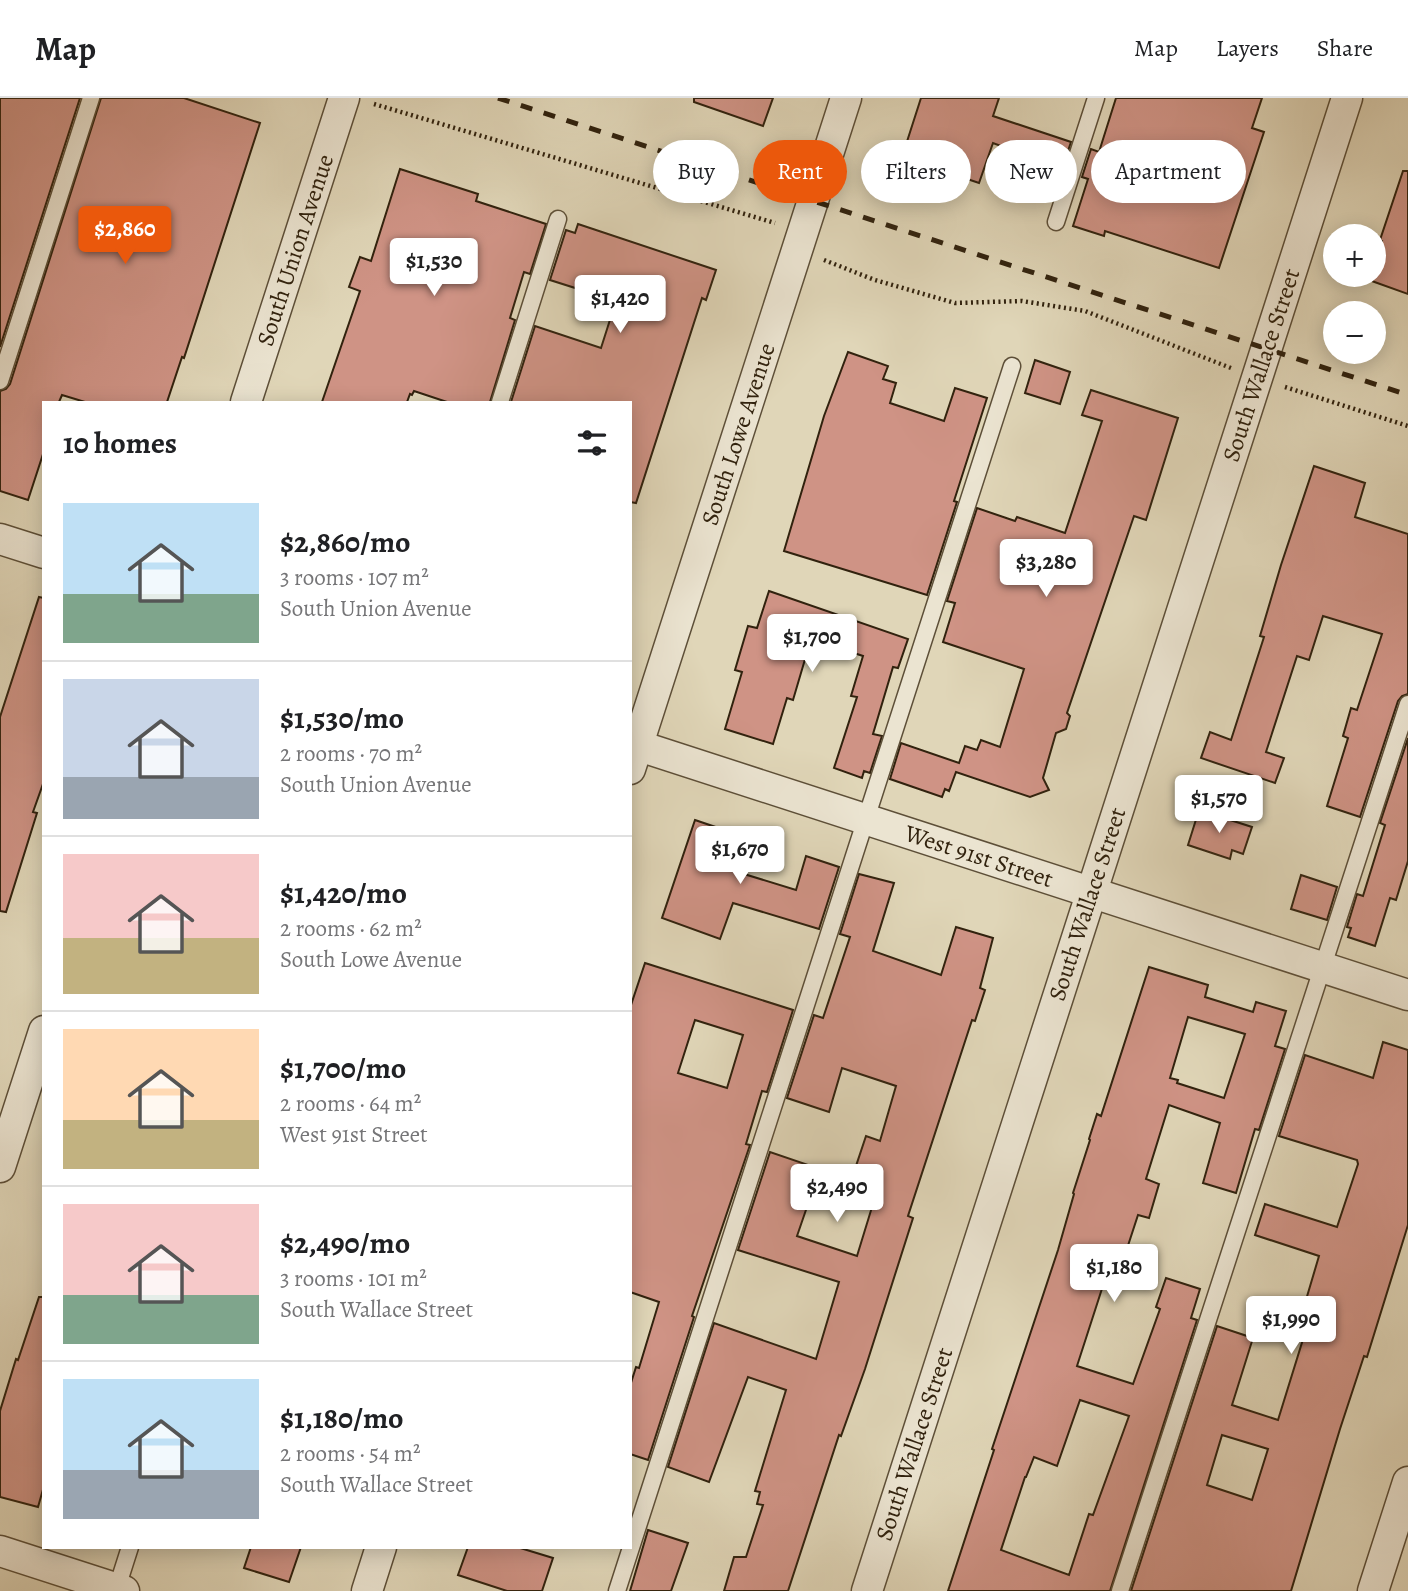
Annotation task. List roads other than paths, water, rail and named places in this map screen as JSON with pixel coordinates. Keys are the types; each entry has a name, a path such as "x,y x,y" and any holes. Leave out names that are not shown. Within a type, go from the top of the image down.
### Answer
{"street":[{"name":"South Lowe Avenue","path":"633,753 846,98"},
{"name":"South Wallace Street","path":"867,1591 1347,98"},
{"name":"South Union Avenue","path":"246,401 354,99"},
{"path":"0,539 42,552"},
{"name":"West 91st Street","path":"633,753 865,819 1408,995"},
{"path":"0,1167 42,1037"},
{"path":"1373,1591 1408,1482"},
{"path":"367,1591 380,1549"},
{"path":"0,1551 119,1590"}],"lane":[{"path":"0,381 91,98"},
{"path":"1056,222 1096,98"},
{"path":"500,401 558,219"},
{"path":"632,1544 1012,366"},
{"path":"1120,1591 1408,704"},
{"path":"119,1590 129,1549"},
{"path":"617,1591 630,1549"}],"railway":[{"path":"498,98 1408,395"}]}
